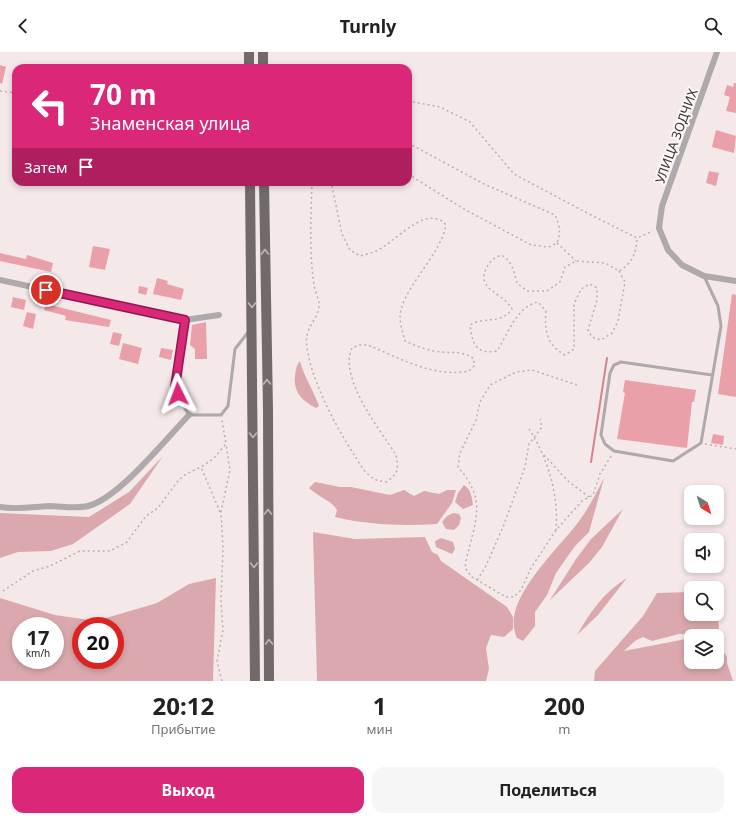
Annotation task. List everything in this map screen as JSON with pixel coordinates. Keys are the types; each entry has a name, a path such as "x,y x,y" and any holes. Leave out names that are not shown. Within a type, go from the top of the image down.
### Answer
{"highway":[{"path":"249,52 249,64"},
{"path":"263,52 263,64"},
{"path":"250,186 255,681"},
{"path":"264,186 268,410 269,681"}],"street":[{"name":"УЛИЦА ЗОДЧИХ","path":"659,228 662,206 717,52"},
{"path":"659,228 668,250 682,265 704,276 736,281"},
{"path":"0,280 185,320 219,315"},
{"path":"0,507 13,509 50,506 87,506 101,502 118,489 189,415"}],"lane":[{"path":"704,276 718,306 721,326 702,444 673,461 614,451 605,444 601,435 610,373 614,365 621,362 712,375"},
{"path":"185,320 175,387 181,402 189,415 220,415 228,406 235,349 252,327"}],"path":[{"path":"0,91 12,92"},
{"path":"412,102 440,107 470,122 514,174 637,238"},
{"path":"412,145 484,184 555,216 560,226 560,235 557,243 548,247 531,246 464,209 412,176"},
{"path":"312,186 312,254 314,286 319,304 317,314 306,335 309,361 330,414 345,441 368,475 377,481 386,482 395,476 398,466 396,455 356,390 348,364 349,355 352,348 360,345 368,345 424,368 447,372 469,371 474,366 474,359 463,353 440,352 416,346 406,341 401,328 400,316 403,302 440,245 446,226 442,220 433,218 421,220 383,247 360,256 350,250 342,234 332,186"},
{"path":"637,238 659,228"},
{"path":"619,271 628,265 636,253 637,238"},
{"path":"557,243 576,261"},
{"path":"501,255 508,258 514,270 517,283 527,291 547,291 560,282 565,267 576,261 605,263 619,271 625,282 618,321 612,333 601,340 592,337 588,330 597,300 597,288 590,284 581,289 574,304 574,349 565,355 555,349 548,336 545,323 546,311 538,302 529,304 517,316 498,352 489,353 478,349 472,342 470,325 477,321 497,320 507,316 512,309 508,302 486,288 484,283 483,276 489,263 495,257 501,255"},
{"path":"577,385 532,370 516,372 490,385 480,402 476,420 460,453 458,467 468,479 474,490 478,510 465,568 477,580 506,597 514,597 520,590 556,530 582,501 593,494 600,474 614,451"},
{"path":"220,415 230,470 221,512 223,548 221,601 223,630 217,661 222,681"},
{"path":"477,580 488,562 503,527 525,467 529,444 542,427 540,419"},
{"path":"529,429 543,453 568,481 588,497"},
{"path":"3,591 33,571 50,566 80,551 110,551 127,542 146,516 158,508 177,482 186,474 213,459 226,444"},
{"path":"702,444 736,449"},
{"path":"543,453 555,500 557,518 556,530"},
{"path":"201,467 221,512"}],"shaded area":[{"path":"300,361 319,406 316,408 303,399 295,387 296,369"},
{"path":"163,456 130,504 73,544 51,551 18,552 0,558 0,513 89,517 129,492"},
{"path":"604,478 589,532 575,546 556,573 547,595 535,612 535,626 523,641 517,638 514,623 516,608 524,592 546,560 583,516"},
{"path":"315,482 340,487 351,487 390,495 404,490 414,496 424,491 439,494 447,490 456,490 452,503 437,524 386,524 360,522 335,517 337,510 328,501 309,488"},
{"path":"464,485 470,491 473,505 463,509 455,502 458,493"},
{"path":"623,509 602,547 589,563 550,600 576,559 591,539"},
{"path":"453,513 459,514 461,518 459,525 454,530 446,529 442,522 447,516"},
{"path":"313,532 355,539 425,537 432,552 438,555 441,561 507,607 513,617 513,629 504,637 491,635 486,648 489,669 486,681 317,681"},
{"path":"441,538 453,542 455,549 452,554 436,547 435,541"},
{"path":"216,578 213,681 0,681 0,598 55,615 72,617 72,669 124,669 124,617 110,617 157,603 189,584"},
{"path":"627,578 598,615 577,635 587,618 604,596"},
{"path":"684,592 684,621 718,621 718,629 684,629 684,634 679,634 652,641 643,637 635,641 624,651 684,639 684,669 724,669 724,653 727,657 727,663 733,681 594,681 595,671 643,616 657,593"}],"building":[{"path":"0,65 6,67 2,84 0,83"},
{"path":"734,83 736,83 736,113 726,111 730,97 724,95 727,85 733,87"},
{"path":"716,130 736,136 734,153 712,147"},
{"path":"709,171 719,173 716,186 706,183"},
{"path":"93,246 110,249 105,270 89,267"},
{"path":"0,253 26,259 27,255 53,263 51,272 0,261"},
{"path":"157,278 168,281 167,284 184,289 181,300 153,294"},
{"path":"139,286 148,288 146,295 138,293"},
{"path":"732,294 736,295 736,397 718,394"},
{"path":"13,297 26,300 24,310 11,307"},
{"path":"46,304 111,320 109,327 65,320 66,316 44,310"},
{"path":"27,312 36,314 33,329 23,326"},
{"path":"206,322 207,359 195,359 195,349 190,345 192,325"},
{"path":"113,332 122,334 119,346 110,344"},
{"path":"123,343 142,348 138,364 119,359"},
{"path":"161,348 173,350 171,360 159,357"},
{"path":"625,380 696,390 694,402 692,402 687,448 617,439 625,393 623,392"},
{"path":"713,434 724,436 723,445 711,443"}],"waterway":[{"path":"591,462 607,358"}],"route":[{"path":"46,290 185,320 175,387 178,394"}]}
